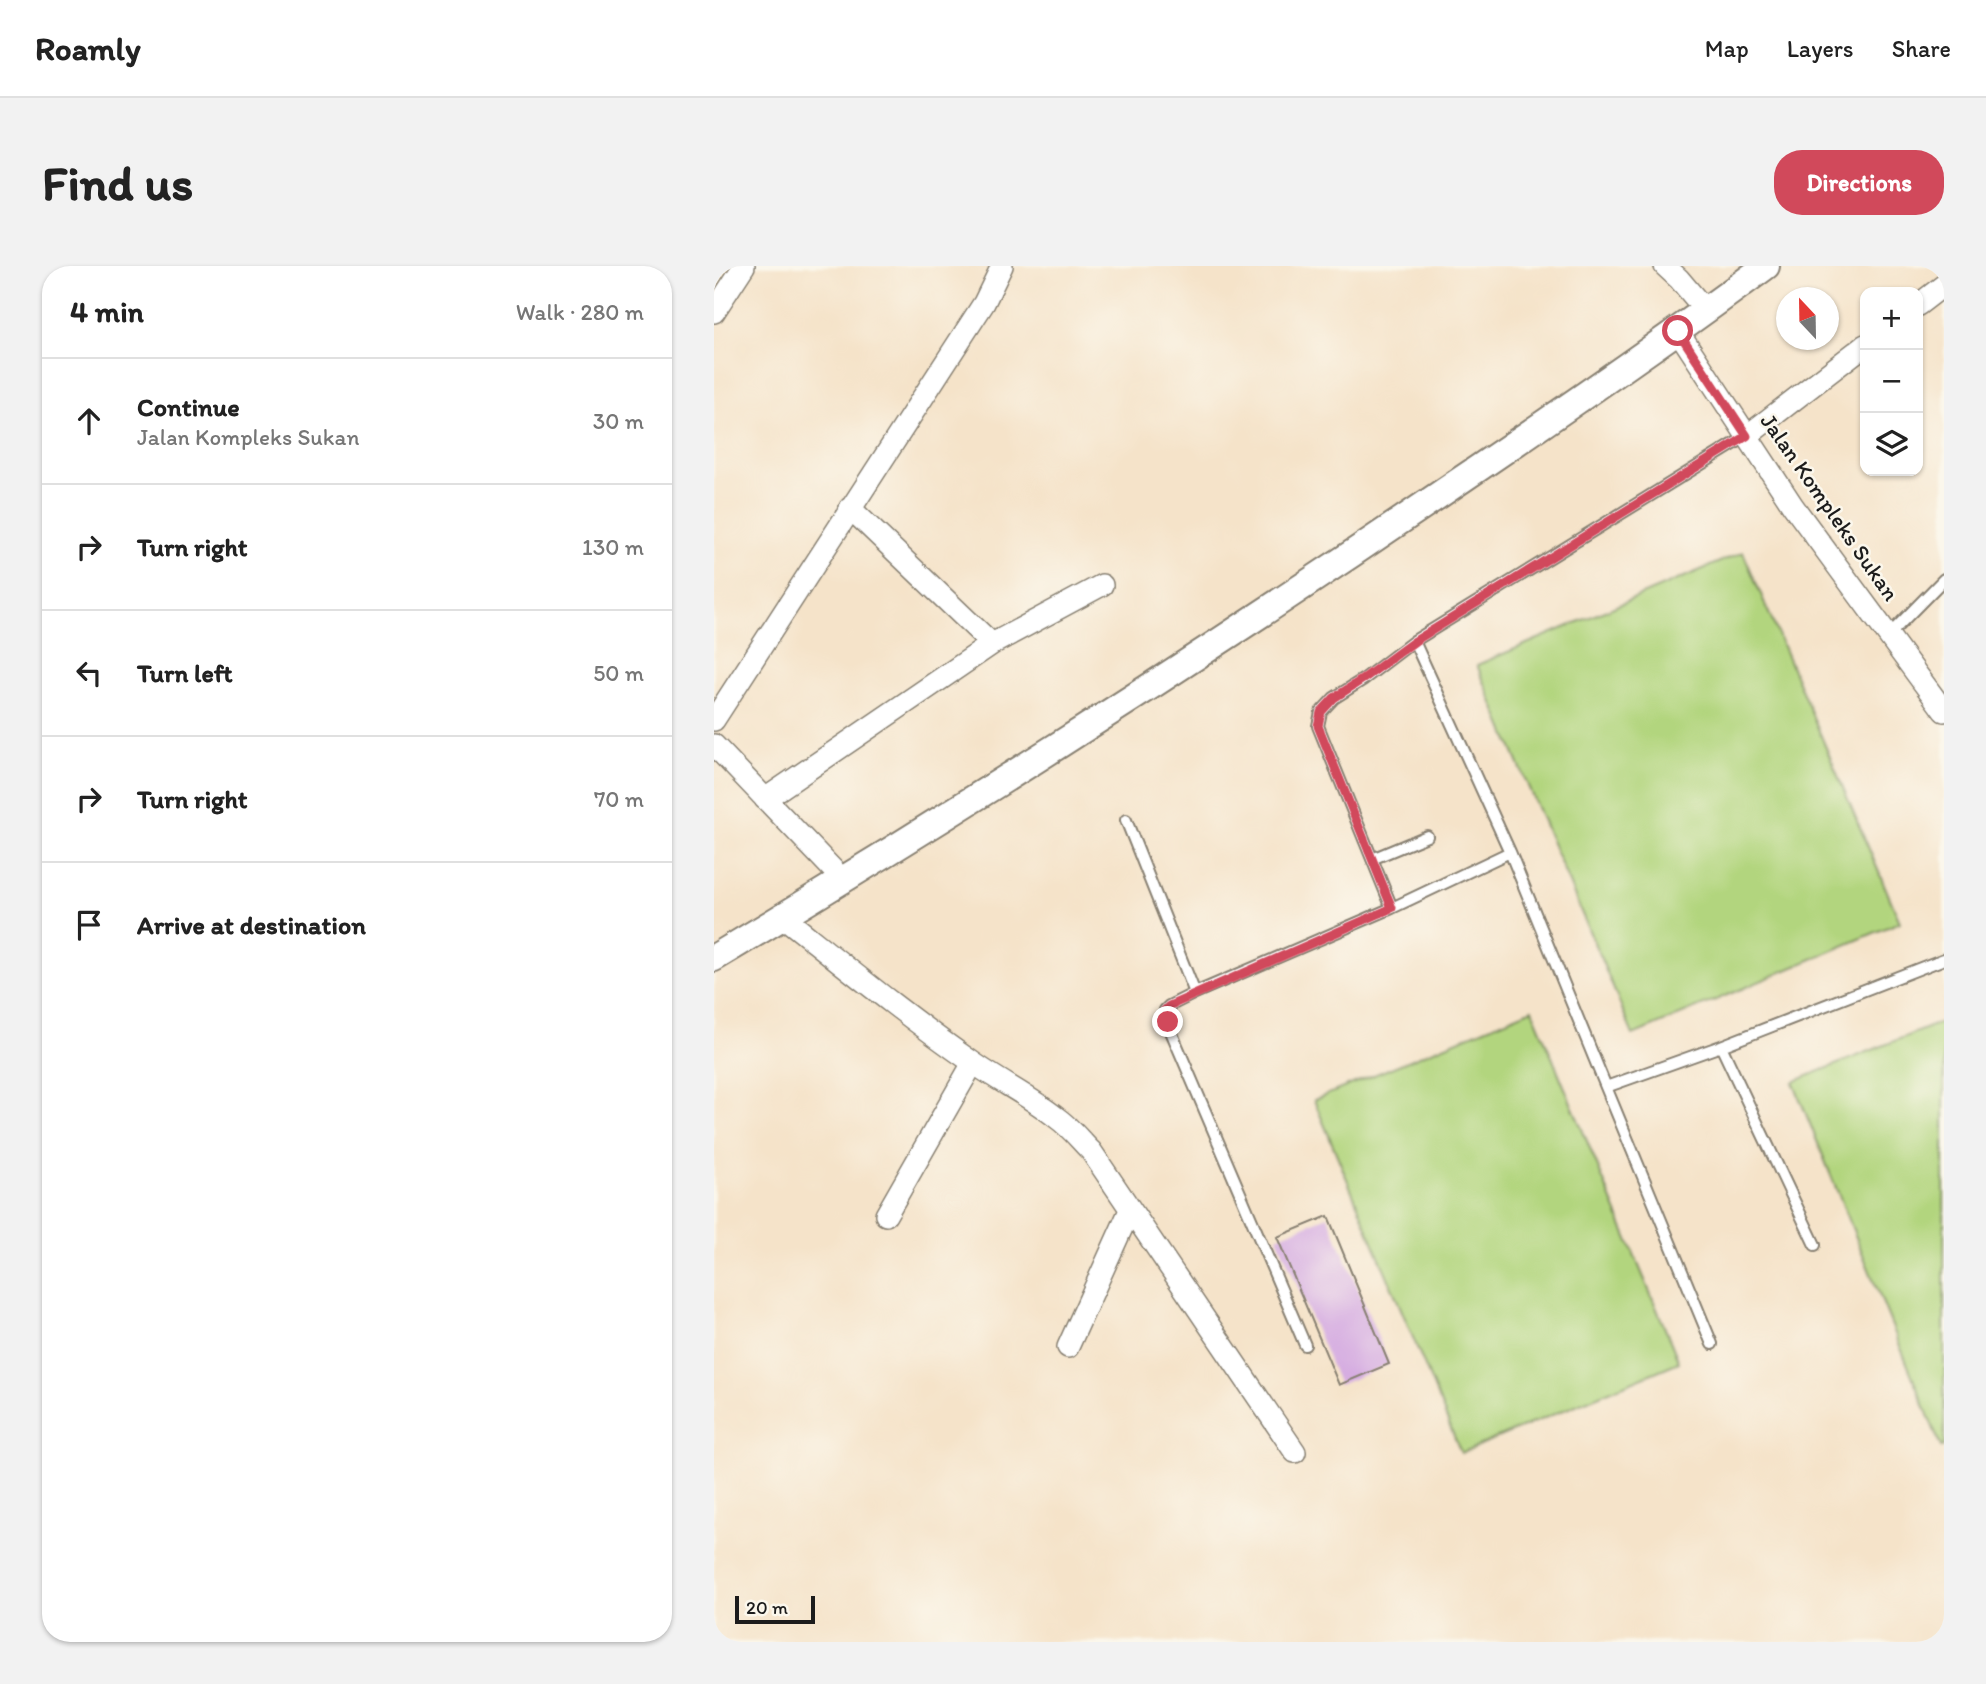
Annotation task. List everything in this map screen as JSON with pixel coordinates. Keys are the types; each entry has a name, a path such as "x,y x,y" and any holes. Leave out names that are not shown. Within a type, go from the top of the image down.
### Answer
{"street":[{"path":"714,312 744,266"},
{"path":"714,720 984,303 1002,266"},
{"path":"1665,266 1706,311"},
{"path":"714,957 1054,749 1294,594 1678,331 1766,266"},
{"path":"1923,301 1944,285"},
{"name":"Jalan Kompleks Sukan","path":"1678,331 1793,506 1944,711"},
{"path":"1747,436 1860,349"},
{"path":"850,508 992,644"},
{"path":"765,799 992,644 1102,584"},
{"path":"714,744 842,878"},
{"path":"782,916 973,1063 1060,1119 1091,1152 1295,1452"},
{"path":"886,1215 973,1063"},
{"path":"1068,1347 1130,1210"}],"lane":[{"path":"1392,908 1318,726 1321,712 1334,698 1415,641 1747,436"},
{"path":"1889,635 1944,579"},
{"path":"1415,641 1510,852 1712,1344"},
{"path":"1126,820 1195,993"},
{"path":"1372,859 1427,836"},
{"path":"1305,1345 1164,1015 1165,1010 1195,993 1392,908 1510,852"},
{"path":"1606,1087 1944,960"},
{"path":"1721,1045 1815,1245"}],"green space":[{"path":"1743,552 1900,922 1633,1035 1477,665"},
{"path":"1532,1009 1679,1362 1461,1453 1314,1100"},
{"path":"1944,1021 1944,1446 1941,1447 1793,1082"}],"building":[{"path":"1328,1216 1389,1364 1339,1385 1277,1237"}],"route":[{"path":"1168,1022 1164,1015 1169,1006 1392,908 1318,726 1321,712 1334,698 1415,641 1747,436 1678,331"}]}
